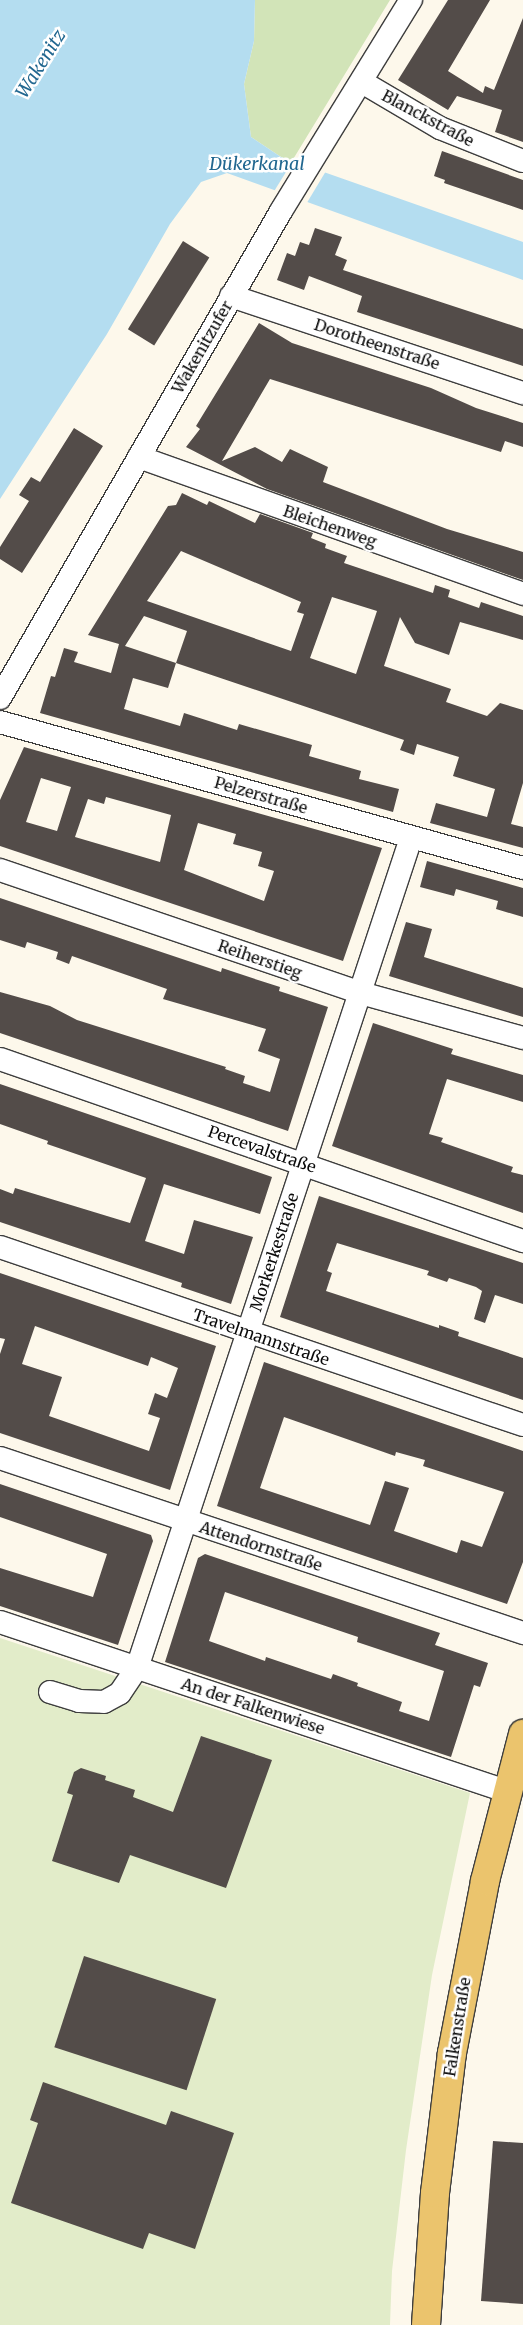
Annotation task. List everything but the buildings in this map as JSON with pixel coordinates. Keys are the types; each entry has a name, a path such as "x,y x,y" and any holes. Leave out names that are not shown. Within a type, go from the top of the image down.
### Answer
{"main road":[{"name":"Falkenstraße","path":"426,2325 435,2193 452,2054 471,1943 506,1791 523,1734"}],"street":[{"name":"Wakenitzufer","path":"0,698 281,211 412,0"},
{"name":"Blanckstraße","path":"362,82 440,128 523,161"},
{"name":"Dorotheenstraße","path":"231,296 523,393"},
{"name":"Bleichenweg","path":"139,457 523,594"},
{"name":"Pelzerstraße","path":"0,722 523,868"},
{"name":"Morkerkestraße","path":"50,1692 79,1701 104,1702 120,1693 137,1668 302,1163 361,993 411,838"},
{"name":"Reiherstieg","path":"0,870 361,993 523,1038"},
{"name":"Percevalstraße","path":"0,1059 523,1241"},
{"name":"Travelmannstraße","path":"0,1247 523,1425"},
{"name":"Attendornstraße","path":"0,1458 523,1633"},
{"name":"An der Falkenwiese","path":"0,1622 506,1791"}],"green space":[{"path":"255,0 390,0 292,161 281,157 251,137 244,84 254,41"},
{"path":"0,1638 470,1793 432,1975 406,2150 392,2271 390,2325 0,2325"}],"water":[{"path":"0,0 255,0 254,41 244,84 251,137 281,157 523,242 523,280 227,173 201,182 170,224 107,334 0,499"}],"pier":[{"path":"294,159 326,171 305,206 273,193"}],"water label":[{"name":"Wakenitz","path":"41,64"},
{"name":"Dükerkanal","path":"257,164"}]}
